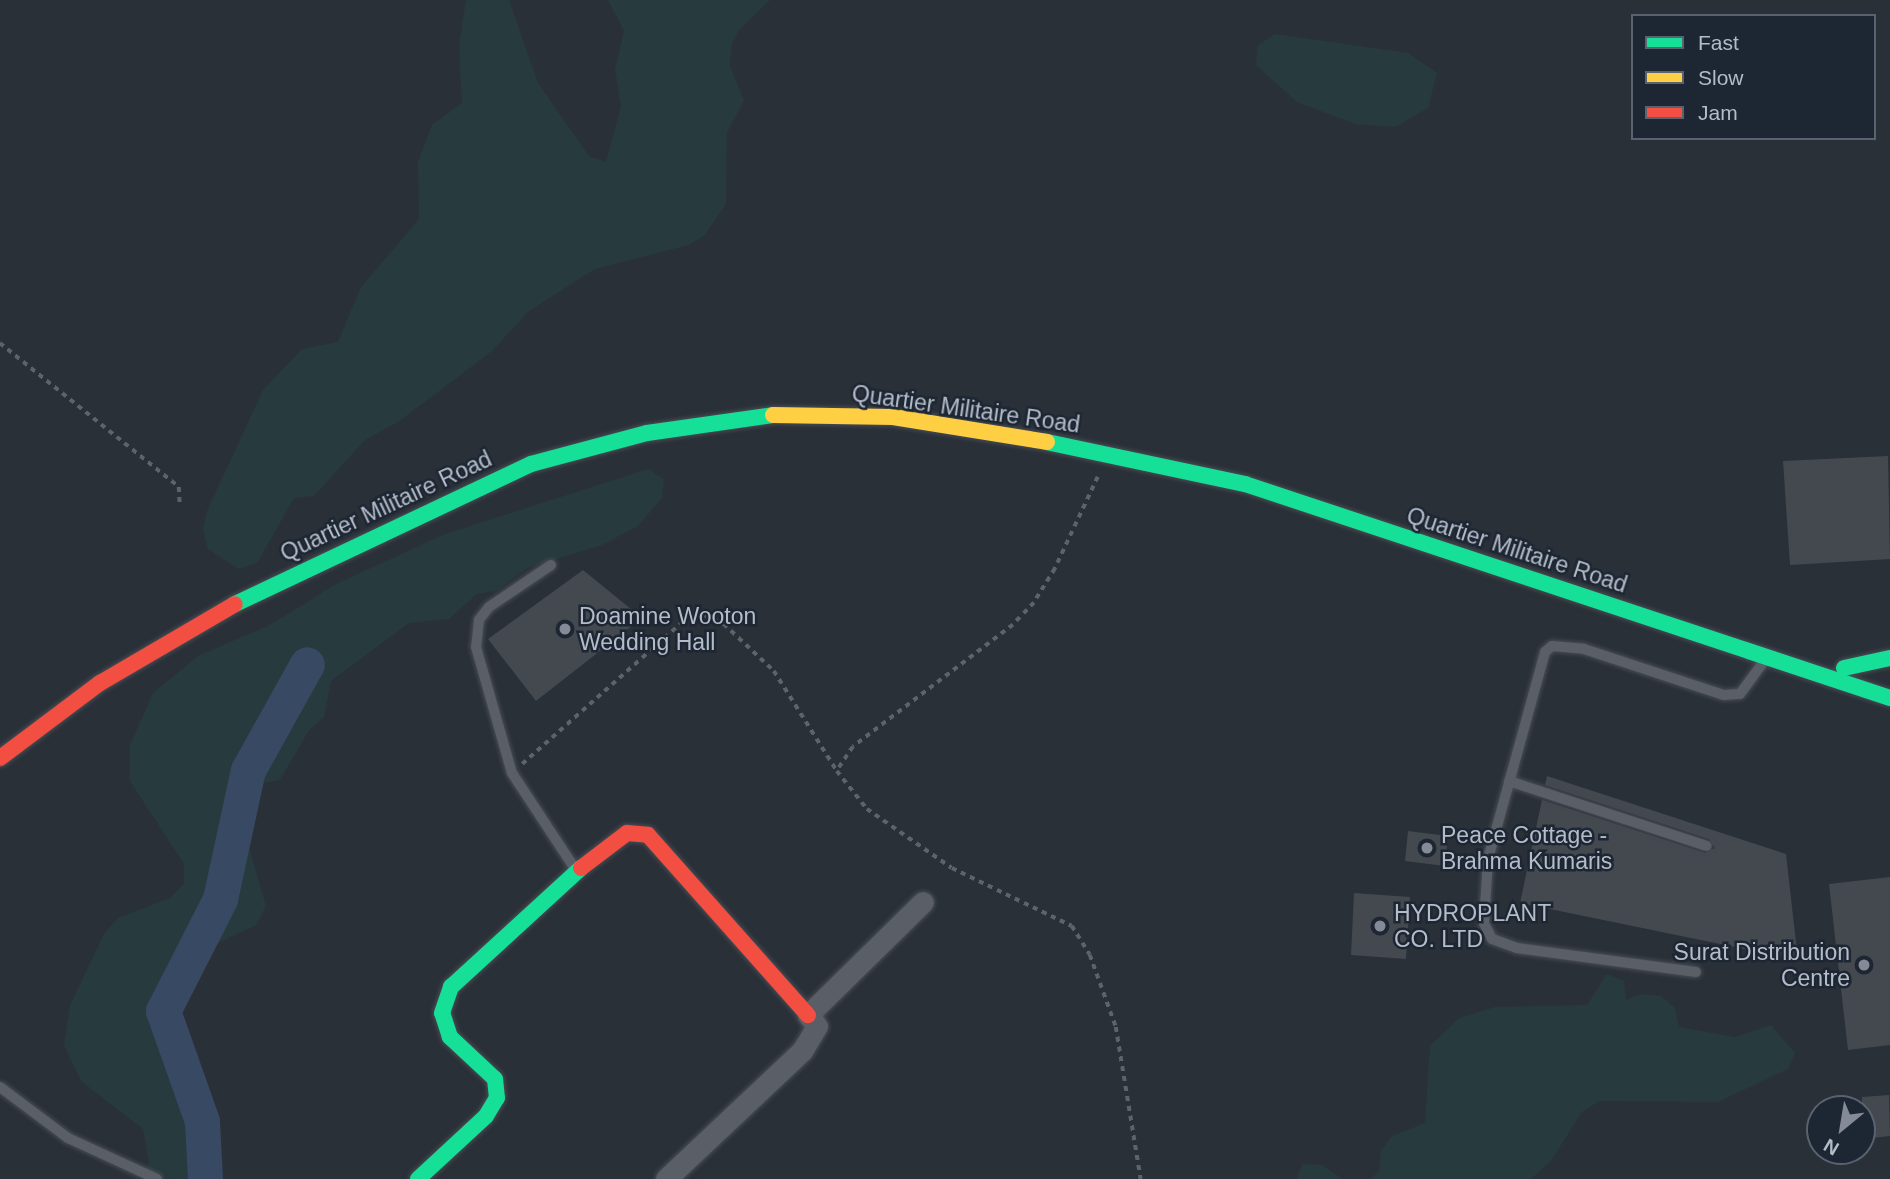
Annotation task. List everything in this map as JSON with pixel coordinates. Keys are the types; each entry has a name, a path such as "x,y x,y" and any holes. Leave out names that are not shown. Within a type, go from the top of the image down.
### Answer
{"main road":[{"name":"Quartier Militaire Road","path":"0,758 100,683 243,599 531,464 647,433 776,414 893,417 1110,453 1245,484 1890,698"},
{"name":"Quartier Militaire Road","path":"1767,658 1844,668 1890,679"},
{"path":"1844,668 1890,658"},
{"path":"418,1179 486,1116 497,1098 495,1079 450,1037 442,1013 451,987 578,872 627,833 648,835 808,1015"}],"street":[{"path":"666,1179 802,1051 817,1026 808,1015 923,902"}],"lane":[{"path":"551,565 489,607 479,620 475,647 512,773 578,872"},
{"path":"1696,972 1517,948 1492,939 1484,923 1488,859 1545,652 1552,646 1584,649 1724,695 1740,695 1767,658"},
{"path":"1509,781 1707,846"},
{"path":"0,1087 68,1138 157,1179"}],"path":[{"path":"0,343 179,487 180,507"},
{"path":"836,771 853,747 1013,625 1034,603 1055,569 1110,453"},
{"path":"512,773 695,611 724,624 774,671 836,771 867,809 952,869 1072,926 1090,955 1116,1027 1140,1179"}],"green space":[{"path":"466,0 509,0 538,83 589,156 606,162 621,106 615,69 624,31 608,0 770,0 738,31 731,47 730,67 744,100 727,133 726,204 705,235 689,245 595,269 529,311 491,352 398,422 365,440 314,496 294,498 257,563 239,569 208,549 203,530 207,511 263,390 302,349 338,342 361,287 419,219 418,162 432,125 462,103 459,46"},
{"path":"1275,34 1408,53 1437,73 1428,108 1395,127 1355,124 1297,102 1256,65 1258,45"},
{"path":"648,469 664,479 662,498 638,526 602,545 527,568 497,591 477,594 449,619 409,623 331,681 324,717 309,730 280,780 261,783 247,796 245,834 266,906 256,925 203,950 181,1004 184,1059 203,1179 144,1179 149,1162 143,1129 81,1081 64,1045 70,1005 104,934 118,918 170,898 184,884 184,864 130,781 130,745 153,693 198,656 270,625 336,584 445,534"},
{"path":"1607,974 1624,981 1626,1000 1642,994 1661,996 1675,1008 1679,1027 1735,1037 1771,1025 1795,1053 1788,1069 1718,1102 1599,1101 1582,1112 1551,1161 1531,1179 1371,1179 1379,1171 1381,1151 1392,1136 1425,1123 1430,1046 1459,1018 1495,1007 1587,1005"},
{"path":"1303,1164 1322,1165 1343,1179 1296,1179"}],"building":[{"path":"1888,456 1890,559 1790,565 1783,461"},
{"name":"Doamine Wooton Wedding Hall","path":"583,570 642,618 536,701 488,639"},
{"path":"1547,776 1786,854 1798,960 1520,903 1542,800 1705,853 1715,848 1709,839 1545,785"},
{"name":"Peace Cottage - Brahma Kumaris","path":"1408,831 1448,836 1445,866 1405,861"},
{"name":"Surat Distribution Centre","path":"1890,877 1890,1045 1848,1050 1829,884"},
{"name":"HYDROPLANT CO. LTD","path":"1354,893 1410,897 1406,959 1351,955"},
{"path":"1889,1095 1890,1136 1876,1138 1876,1096"}],"waterway":[{"path":"205,1179 202,1121 163,1011 220,899 248,770 307,664"}],"traffic: fast":[{"path":"235,604 531,464 647,433 773,415"},
{"path":"1047,442 1245,484 1890,698"},
{"path":"1844,668 1890,658"},
{"path":"418,1179 486,1116 497,1098 495,1079 450,1037 442,1013 451,987 581,868"}],"traffic: slow":[{"path":"773,415 893,417 1047,442"}],"traffic: jam":[{"path":"0,758 100,683 235,604"},
{"path":"581,868 627,833 648,835 808,1015"}],"place":[{"name":"Doamine Wooton Wedding Hall","path":"565,629"},
{"name":"Peace Cottage - Brahma Kumaris","path":"1427,848"},
{"name":"HYDROPLANT CO. LTD","path":"1380,926"},
{"name":"Surat Distribution Centre","path":"1864,965"}]}
